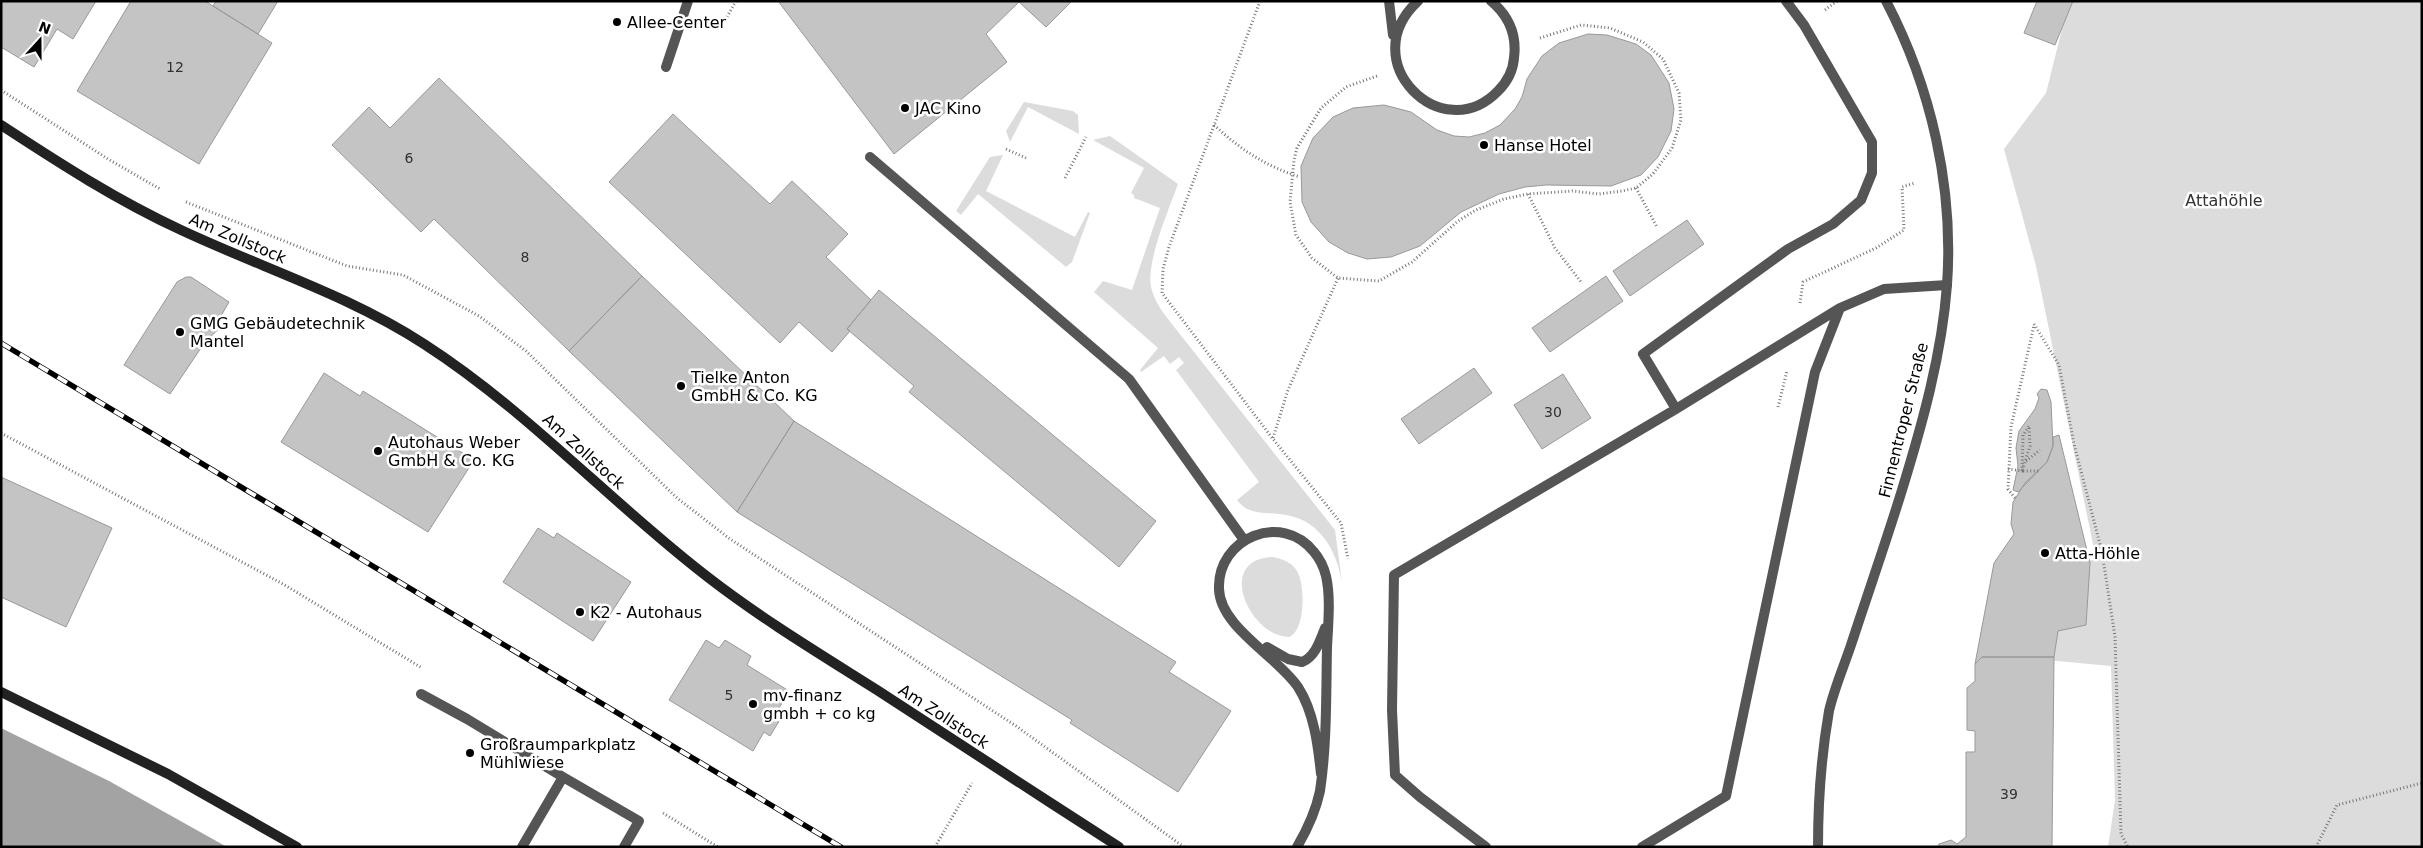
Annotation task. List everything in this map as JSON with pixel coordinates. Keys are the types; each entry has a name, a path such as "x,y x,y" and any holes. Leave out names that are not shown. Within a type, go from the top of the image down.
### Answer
{"street":[{"path":"666,67 688,1"},
{"path":"1389,1 1398,69 1404,83 1418,98 1436,107 1455,110 1475,107 1492,98 1505,84 1514,66 1516,46 1511,26 1501,10 1491,1"},
{"path":"1394,46 1398,27 1408,10 1418,1"},
{"path":"1676,409 1643,354 1788,249 1833,224 1861,200 1872,173 1872,142 1804,26 1786,1"},
{"name":"Finnentroper Straße","path":"1818,847 1818,788 1830,710 1902,490 1936,359 1947,285 1947,223 1944,185 1928,100 1886,1"},
{"name":"Am Zollstock","path":"1,126 101,188 179,230 332,294 382,318 419,340 505,402 642,523 710,578 777,626 1119,847"},
{"path":"870,157 1129,379 1244,540"},
{"path":"1486,847 1420,797 1395,774 1392,710 1394,575 1676,409 1840,308 1884,289 1947,285"},
{"path":"1642,847 1726,796 1815,372 1840,308"},
{"path":"1297,847 1315,808 1321,774 1326,710 1328,615 1326,577 1318,558 1305,543 1279,531 1256,534 1244,540 1228,556 1219,584 1220,596 1225,610 1240,630 1282,667 1299,689 1311,717 1321,774"},
{"path":"1240,630 1272,651 1288,659 1302,662 1312,655 1320,642 1328,615"},
{"path":"1,692 168,774 297,847"},
{"path":"421,694 467,719 639,821 624,847"},
{"path":"522,847 563,777"}],"path":[{"path":"727,17 736,1"},
{"path":"1260,1 1169,247 1163,269 1162,294 1273,439 1341,523 1349,565"},
{"path":"1398,69 1346,86 1321,108 1297,148 1291,174 1290,202 1296,235 1312,258 1338,278 1380,281 1412,262 1458,220 1476,210 1504,199 1528,194 1572,191 1599,194 1636,188 1653,174 1672,148 1680,120 1679,93 1663,59 1643,42 1610,28 1581,25 1516,46"},
{"path":"1,90 108,159 164,191"},
{"path":"1214,125 1239,147 1262,162 1300,177"},
{"path":"1065,178 1086,136"},
{"path":"1006,149 1026,158"},
{"path":"1800,304 1803,282 1876,248 1904,230 1902,187 1915,183"},
{"path":"1636,188 1657,227"},
{"path":"1528,194 1531,204 1556,248 1581,282"},
{"path":"180,199 246,228 347,266 403,275 479,316 526,351 678,498 730,539 1016,726 1184,847"},
{"path":"1273,439 1288,390 1338,278"},
{"path":"2015,498 2008,489 2011,427 2034,324 2059,365 2074,444 2102,552 2115,637 2121,834 2128,847"},
{"path":"2029,426 2030,446 2022,471 2023,435 2029,426"},
{"path":"1,433 283,584 426,671"},
{"path":"2025,462 2040,450"},
{"path":"2008,469 2039,471"},
{"path":"935,847 985,761"},
{"path":"2316,847 2337,805 2422,782"},
{"path":"657,810 718,847"}],"green space":[{"name":"Attahöhle","path":"2069,1 2422,1 2422,847 2108,847 2115,800 2111,666 2047,660 2039,574 2096,559 2036,266 2004,149 2046,93"},
{"path":"1024,102 1073,111 1078,115 1079,134 1028,107 1010,142 1006,131"},
{"path":"1110,136 1178,184 1155,250 1150,276 1153,294 1167,317 1335,530 1342,582 1330,546 1314,528 1293,516 1262,513 1241,505 1237,500 1259,482 1176,370 1184,363 1179,357 1170,364 1164,356 1141,372 1140,370 1158,348 1094,292 1103,281 1132,290 1160,208 1134,198 1134,195 1131,193 1144,168 1093,140"},
{"path":"1003,155 986,191 1075,237 1088,212 1090,213 1072,262 1066,267 978,194 961,215 956,211 990,157"},
{"path":"1273,557 1292,565 1300,577 1302,586 1299,626 1295,633 1289,637 1275,634 1262,625 1251,612 1244,598 1242,583 1245,570 1255,561"}],"shaded area":[{"path":"1,728 109,781 227,847 1,847"}],"building":[{"path":"1,1 96,1 73,39 57,29 34,67 1,47"},
{"path":"131,1 205,1 272,43 199,164 77,91"},
{"path":"216,1 278,1 258,34 213,6"},
{"name":"JAC Kino","path":"778,1 1072,1 1046,27 1019,2 986,34 1007,62 894,154"},
{"path":"2037,1 2073,1 2055,45 2024,33"},
{"path":"1588,34 1607,35 1636,44 1651,55 1669,83 1674,109 1671,131 1658,157 1641,175 1611,186 1546,185 1525,187 1499,194 1461,212 1420,246 1391,257 1367,259 1348,253 1329,242 1311,222 1302,202 1301,166 1313,138 1333,117 1353,108 1384,105 1411,112 1437,130 1454,136 1469,137 1485,133 1500,125 1515,109 1522,97 1527,79 1542,56 1559,43"},
{"path":"439,78 642,276 569,351 434,219 421,232 332,145 369,107 390,128"},
{"path":"673,114 770,204 792,181 848,234 826,257 871,300 847,329 850,331 832,352 799,322 780,343 609,182"},
{"path":"1687,220 1704,244 1630,296 1613,271"},
{"name":"Tielke Anton GmbH & Co. KG","path":"642,276 794,421 737,512 569,351"},
{"path":"1606,276 1623,301 1550,352 1532,328"},
{"name":"GMG Gebäudetechnik Mantel","path":"186,277 191,277 229,302 221,316 226,322 205,342 170,394 124,365 177,282"},
{"path":"879,290 1156,521 1119,567 909,392 914,386 847,329"},
{"path":"1474,368 1492,393 1419,444 1401,419"},
{"name":"Autohaus Weber GmbH & Co. KG","path":"324,373 360,396 363,391 474,460 428,532 281,442"},
{"path":"1563,374 1591,418 1542,449 1514,405"},
{"path":"2041,389 2047,390 2051,402 2053,446 2047,462 2018,492 2013,490 2018,466 2016,448 2019,431 2035,409 2039,398 2037,394"},
{"path":"794,421 1176,662 1169,672 1231,711 1178,792 1070,723 1072,720 737,512"},
{"name":"Atta-Höhle","path":"2059,435 2090,563 2086,625 2058,631 2054,657 1982,657 1975,664 1994,563 2014,534 2011,524 2013,502 2025,483 2047,462 2053,446 2053,437"},
{"path":"1,477 112,528 66,627 1,597"},
{"name":"K2 - Autohaus","path":"538,528 554,538 557,533 631,582 593,641 503,582"},
{"path":"706,640 719,648 725,640 751,656 747,665 789,691 778,710 784,713 770,736 764,732 753,751 669,700"},
{"path":"1982,657 2054,657 2052,847 1938,847 1939,844 1951,840 1957,844 1966,837 1966,752 1975,752 1975,731 1967,730 1967,688 1975,681 1975,664"}],"railway":[{"path":"1,343 841,847"}],"place":[{"name":"Allee-Center","path":"617,22"},
{"name":"JAC Kino","path":"905,108"},
{"name":"Hanse Hotel","path":"1484,145"},
{"name":"GMG Gebäudetechnik Mantel","path":"180,332"},
{"name":"Tielke Anton GmbH & Co. KG","path":"681,386"},
{"name":"Autohaus Weber GmbH & Co. KG","path":"378,451"},
{"name":"Atta-Höhle","path":"2045,553"},
{"name":"K2 - Autohaus","path":"580,612"},
{"name":"mv-finanz gmbh + co kg","path":"753,704"},
{"name":"Großraumparkplatz Mühlwiese","path":"470,753"}]}
